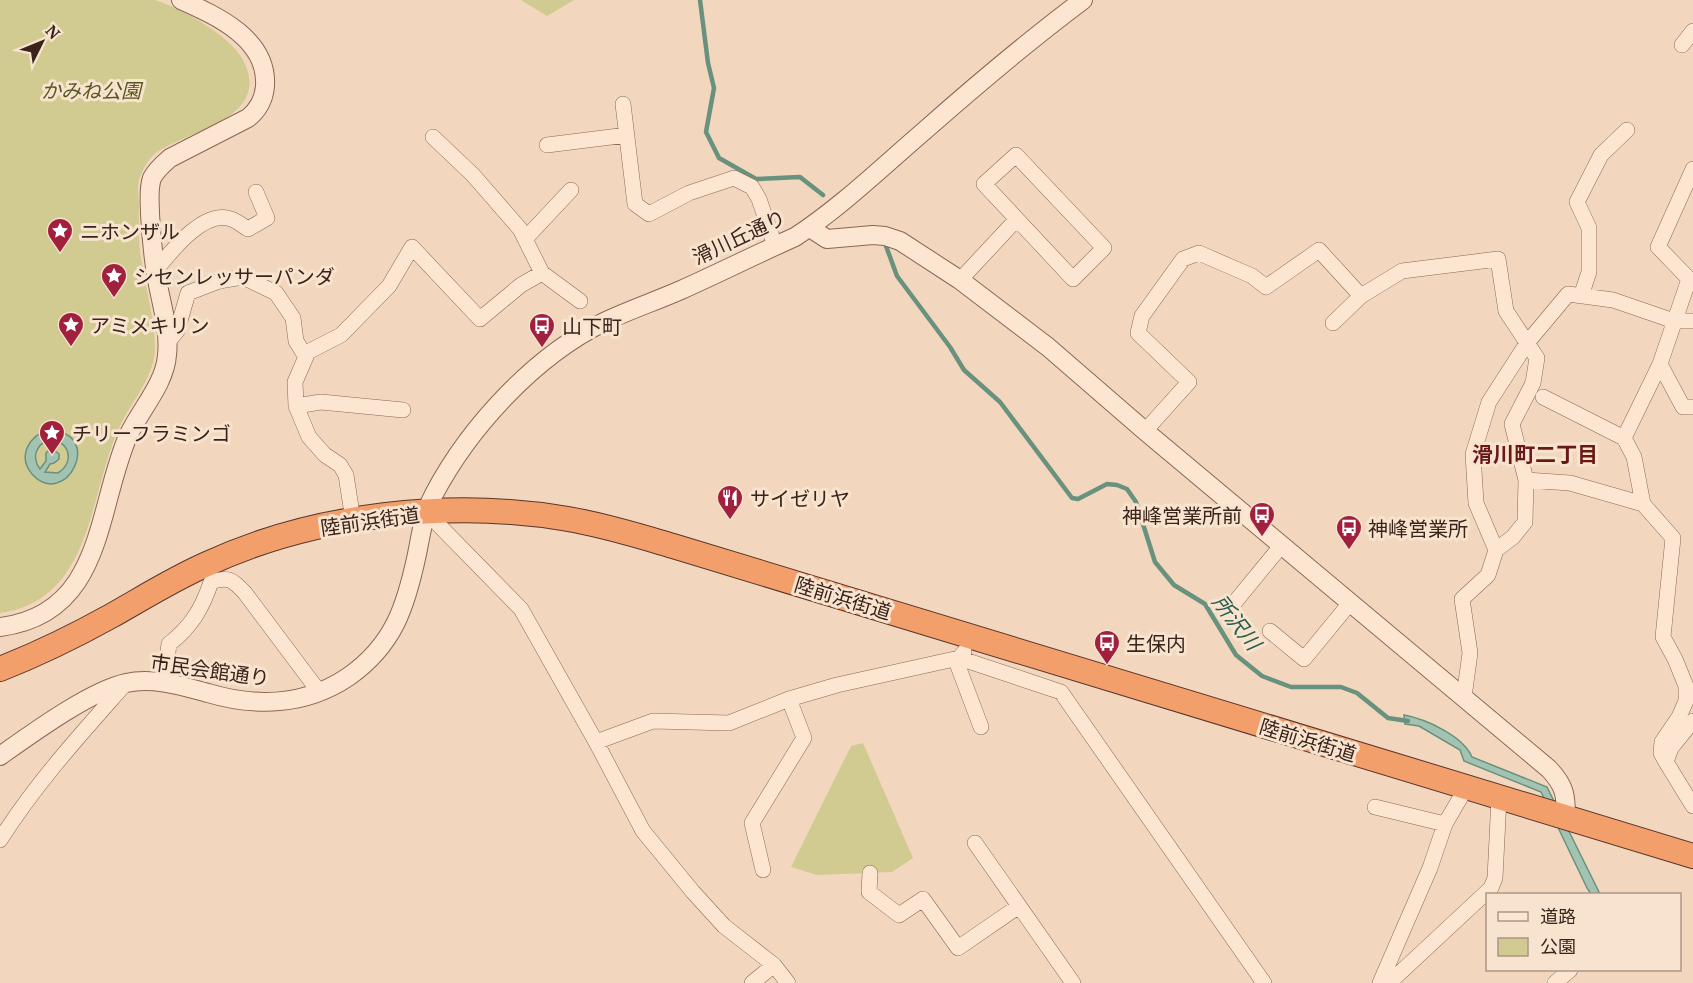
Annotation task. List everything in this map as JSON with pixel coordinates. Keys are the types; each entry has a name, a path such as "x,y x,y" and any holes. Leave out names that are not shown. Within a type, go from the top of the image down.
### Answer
{"highway":[{"name":"陸前浜街道","path":"0,669 71,638 163,585 208,563 283,536 394,513 484,512 538,515 597,525 685,550 965,648 1466,788 1693,856"}],"street":[{"path":"0,627 14,625 38,616 67,594 79,578 92,556 127,438 162,375 167,358 168,342 155,271 149,193 152,179 160,166 170,158 248,118 257,110 264,89 263,63 255,49 228,25 181,0"},
{"name":"滑川丘通り","path":"426,512 433,495 455,460 486,418 514,388 562,348 604,322 682,290 810,228 982,80 1083,0"},
{"path":"1682,45 1693,31"},
{"path":"623,104 635,204 649,214 689,193 734,178 752,187 759,199 775,246"},
{"path":"1581,296 1589,272 1589,228 1577,202 1601,155 1627,130"},
{"path":"547,145 627,135"},
{"path":"433,137 473,175 520,229 542,273 580,301"},
{"path":"1016,155 1104,248 1073,279 1016,220 984,184 1016,155"},
{"path":"1624,438 1660,364 1689,279 1658,247 1693,168"},
{"path":"525,239 571,189"},
{"path":"155,271 189,232 218,218 231,218 248,229 267,218 256,192"},
{"path":"960,280 1016,220"},
{"path":"810,228 827,239 885,236 900,241 960,280 1048,347 1145,432 1549,769 1560,781 1566,795 1566,818"},
{"path":"168,342 177,331 188,293 219,281 243,277 276,292 293,318 296,341 304,354 341,335 389,286 412,247 480,319 521,285 542,273"},
{"path":"1145,432 1189,382 1138,333 1142,316 1183,259 1200,253 1252,276 1266,287 1319,250 1361,296"},
{"path":"1333,323 1361,296 1402,272 1498,259 1506,311 1537,358 1533,383 1512,424 1527,480 1525,522 1513,537 1496,550 1488,575 1462,599 1470,653 1464,697"},
{"path":"1496,550 1476,503 1473,454 1489,402 1527,343 1568,294 1613,300 1674,321 1693,321"},
{"path":"308,352 295,382 296,406 309,437 326,455 340,465 346,476 353,520"},
{"path":"1660,364 1683,407 1693,407"},
{"path":"1543,397 1624,438 1634,457 1643,504 1673,538 1663,637 1686,686 1686,701 1679,717 1662,742 1661,753 1693,806"},
{"path":"296,406 321,402 403,410"},
{"path":"1527,480 1570,483 1643,504"},
{"path":"426,512 521,609 644,831 678,875 724,926 774,965 788,983"},
{"name":"市民会館通り","path":"0,756 81,703 103,691 126,683 146,681 164,683 241,701 261,703 284,701 320,693 366,663 384,642 398,620 404,607 426,512"},
{"path":"1235,602 1281,546"},
{"path":"164,683 169,644 185,632 195,619 211,582 223,578 234,582 245,593 320,693"},
{"path":"1269,631 1304,659 1350,603"},
{"path":"596,742 653,721 729,723 789,699 965,648 1061,692 1264,983"},
{"path":"965,648 958,666 981,727"},
{"path":"0,840 19,809 126,683"},
{"path":"764,870 752,823 804,738 789,699"},
{"path":"1666,762 1671,748 1693,721"},
{"path":"1380,983 1430,867 1445,824 1466,788"},
{"path":"1389,983 1491,888 1495,878 1499,798"},
{"path":"1375,807 1445,824"},
{"path":"975,843 1073,983"},
{"path":"870,873 869,892 899,915 923,899 958,948 1019,906"},
{"path":"752,983 774,965"},
{"path":"1555,983 1568,971"}],"green space":[{"name":"かみね公園","path":"0,0 155,0 191,16 228,42 243,60 249,80 247,96 238,109 224,120 157,152 142,172 138,186 139,240 154,336 154,359 151,369 119,428 83,541 70,567 53,588 31,604 0,613"},
{"path":"521,0 574,0 547,16"},
{"path":"863,743 913,858 892,872 817,875 791,867 851,746"}],"shaded area":[{"path":"48,430 66,434 75,443 78,455 74,467 67,477 57,483 45,483 32,474 28,467 25,454 27,448 41,433","holes":["48,440 61,443 68,452 67,463 58,473 45,472 50,464 59,459 59,454 54,450 49,450 46,453 46,461 40,469 36,461 36,453 40,446"]},
{"path":"1404,715 1423,720 1461,742 1472,757 1547,787 1600,893 1590,893 1587,888 1541,792 1464,761 1460,750 1419,726 1405,724"}],"waterway":[{"name":"所沢川","path":"700,0 708,63 714,88 706,132 719,158 756,179 800,177 823,195"},
{"name":"所沢川","path":"886,246 897,276 950,347 964,370 1000,402 1072,498 1078,499 1107,484 1127,489 1136,502 1155,562 1174,585 1205,604 1236,655 1262,676 1291,687 1341,687 1357,693 1388,718 1408,721"}],"place":[{"name":"ニホンザル","path":"60,254"},
{"name":"シセンレッサーパンダ","path":"114,299"},
{"name":"アミメキリン","path":"71,348"},
{"name":"山下町","path":"542,349"},
{"name":"チリーフラミンゴ","path":"52,456"},
{"name":"サイゼリヤ","path":"730,521"},
{"name":"神峰営業所前","path":"1262,538"},
{"name":"神峰営業所","path":"1349,551"},
{"name":"生保内","path":"1107,666"}],"district":[{"name":"滑川町二丁目","path":"1535,454"}]}
